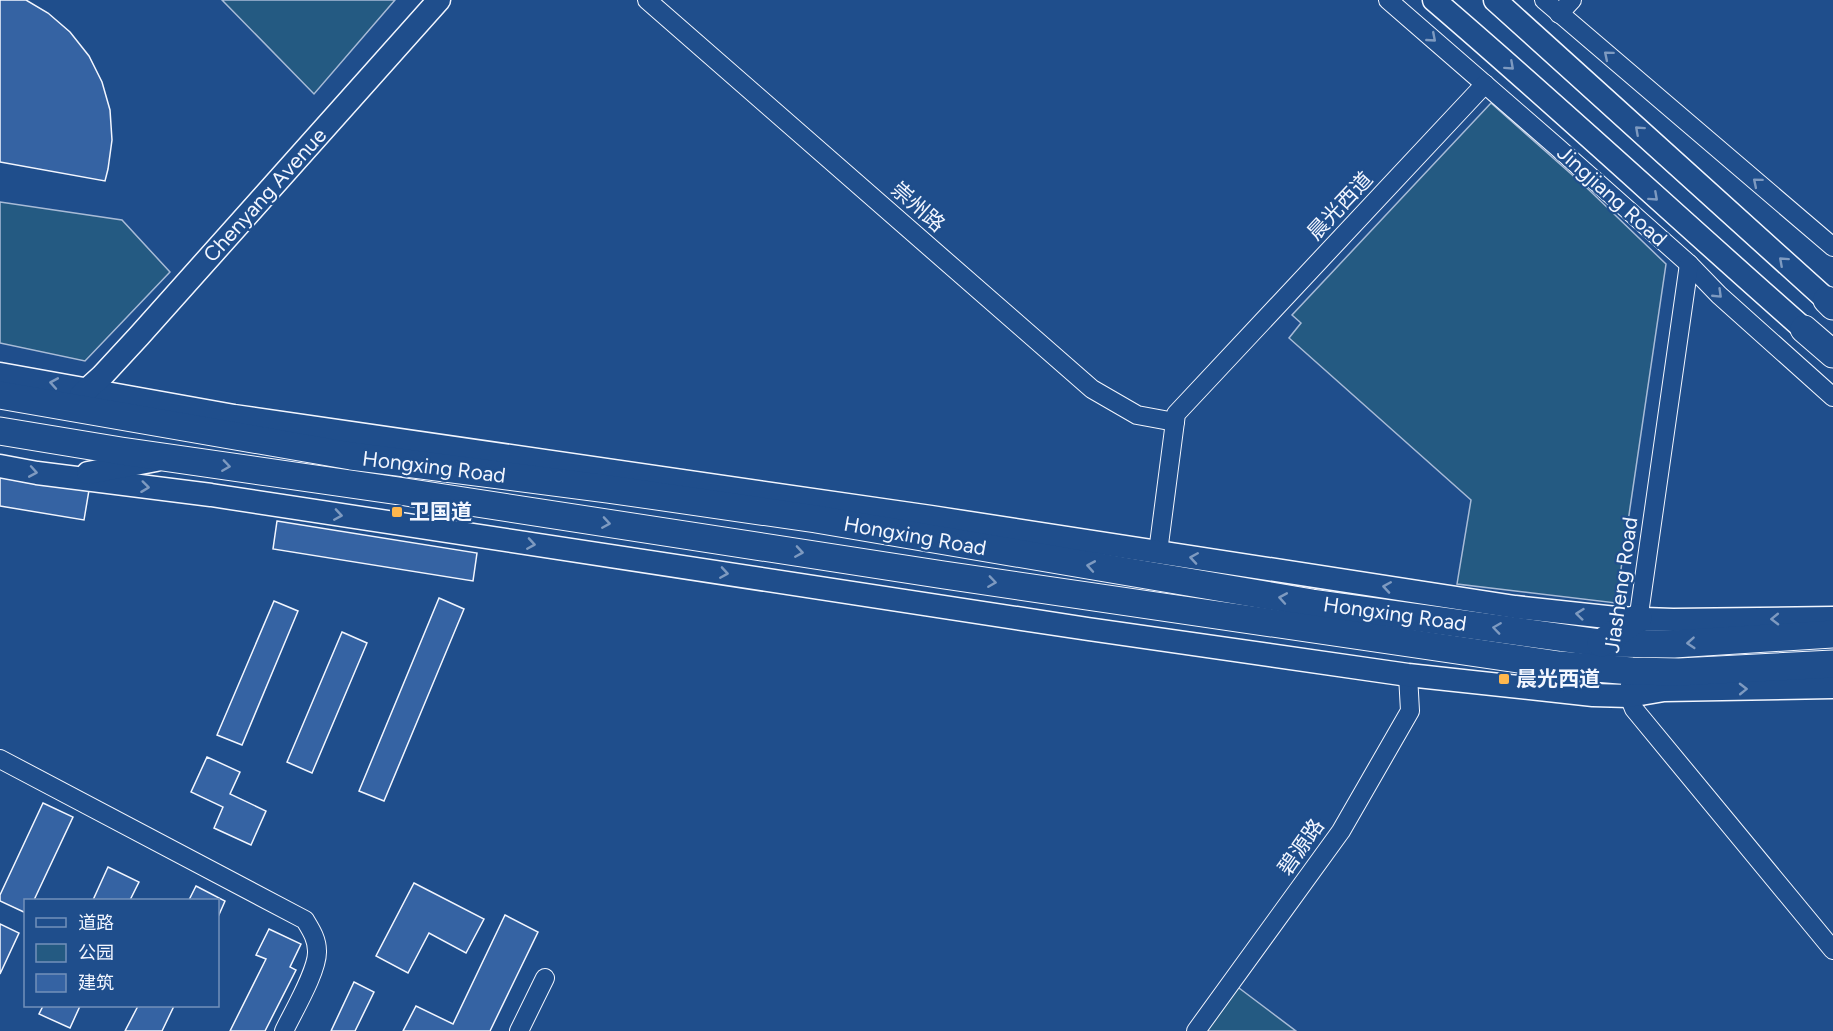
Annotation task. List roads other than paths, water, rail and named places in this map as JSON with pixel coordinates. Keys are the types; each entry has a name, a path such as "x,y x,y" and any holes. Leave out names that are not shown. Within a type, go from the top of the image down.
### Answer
{"highway":[{"name":"Jingjiang Road","path":"1804,329 1833,354"},
{"name":"Hongxing Road","path":"0,395 78,397 160,423 351,456 608,489 816,519 1312,603 1601,642 1637,631 1674,644 1833,634"},
{"path":"132,397 160,423"},
{"name":"Hongxing Road","path":"0,431 71,442 119,467 168,458 399,491 944,575 1559,665 1630,684 1678,672 1833,664"},
{"path":"1630,684 1664,690"}],"main road":[{"name":"Chenyang Avenue","path":"78,397 167,304 439,0"},
{"name":"Chenyang Avenue","path":"132,397 125,376 127,362 130,358 450,0"},
{"name":"Jingjiang Road","path":"1434,0 1804,329"},
{"path":"1495,0 1830,303"},
{"path":"0,374 78,397 132,397 234,416 920,516 1515,607 1616,618 1637,631 1833,618"},
{"path":"0,466 66,477 119,467 211,495 1100,631 1408,675 1593,695 1630,684"},
{"path":"1664,690 1833,687"}],"street":[{"name":"崇州路","path":"646,0 1092,389 1137,415 1175,422"},
{"name":"Jingjiang Road","path":"1388,0 1689,264 1719,295 1833,397"},
{"path":"1544,0 1833,247"},
{"path":"1559,14 1572,0"},
{"name":"晨光西道","path":"1158,552 1176,414 1485,84"},
{"name":"Jiasheng Road","path":"1630,684 1689,264"},
{"name":"碧源路","path":"1196,1031 1341,831 1410,711 1408,675"},
{"path":"1630,684 1635,709 1833,950"},
{"path":"0,759 305,920 315,935 318,952 315,966 284,1031"},
{"path":"519,1031 545,978"}],"place":[{"name":"卫国道","path":"397,512"},
{"name":"晨光西道","path":"1504,679"}]}
